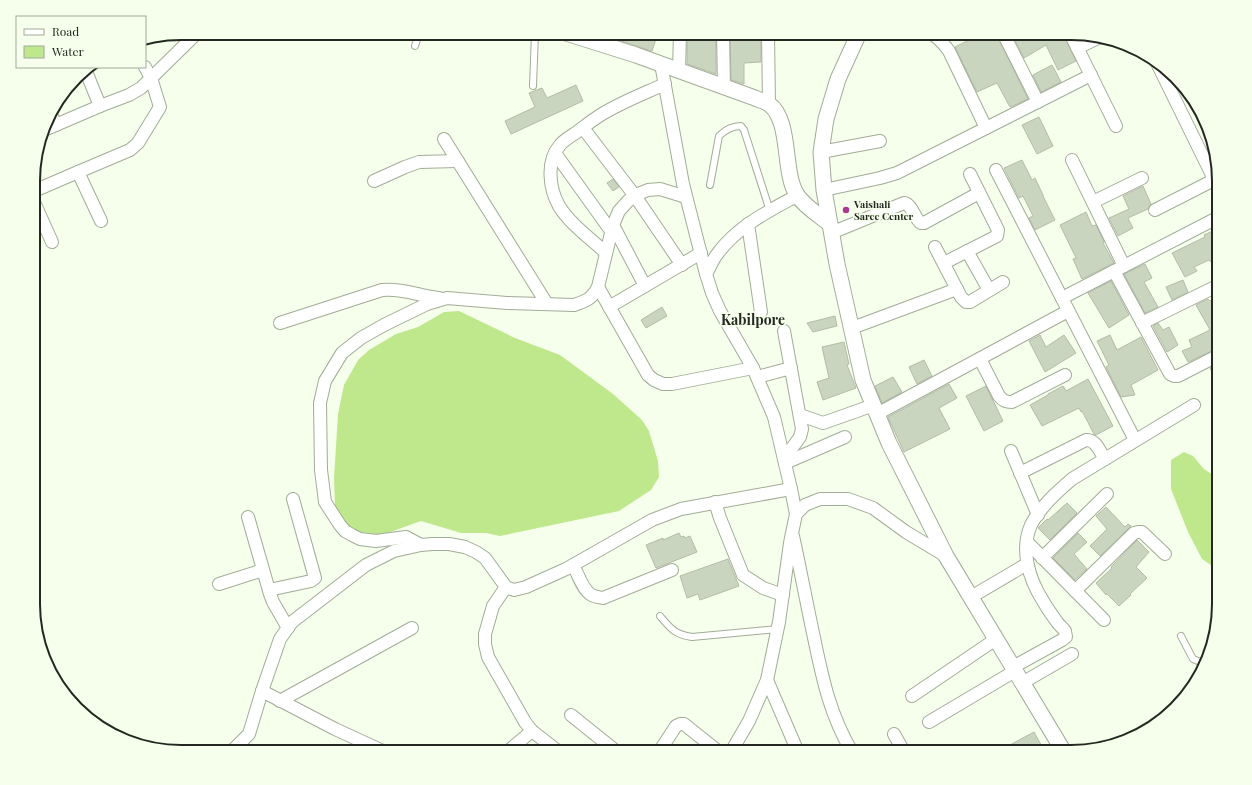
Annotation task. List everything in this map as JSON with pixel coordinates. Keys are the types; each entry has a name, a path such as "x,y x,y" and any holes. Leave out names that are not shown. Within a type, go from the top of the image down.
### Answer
{"street":[{"path":"51,128 129,95 141,88 190,40"},
{"path":"598,40 755,98 769,105 778,116 782,128 792,184 806,205 831,228"},
{"path":"679,71 680,40"},
{"path":"723,40 724,87"},
{"path":"768,40 769,105"},
{"path":"855,40 838,79 826,119 821,152 824,190 837,264 863,380 889,443 946,556 1060,745"},
{"path":"939,40 949,51 986,128"},
{"path":"1007,40 1038,102"},
{"path":"1074,40 1116,126"},
{"path":"1078,48 1091,41"},
{"path":"661,64 683,184 706,274 712,293 720,310 755,373 774,417 796,514 792,530 778,629 766,680 749,721 735,745"},
{"path":"40,188 130,150 138,143 160,107 151,78 146,68"},
{"path":"88,75 100,106"},
{"path":"1155,210 1212,180 1210,159 1163,75"},
{"path":"824,190 897,173 1091,76"},
{"path":"606,253 573,223 559,206 553,191 550,177 555,153 560,144 598,116 665,84"},
{"path":"54,121 56,126"},
{"path":"583,128 634,196 682,265"},
{"path":"444,139 548,304"},
{"path":"821,152 880,141"},
{"path":"555,153 612,228 645,286"},
{"path":"1072,160 1093,202 1142,323 1170,374 1178,376 1212,359"},
{"path":"374,180 419,162 458,161"},
{"path":"996,170 1135,440"},
{"path":"78,172 102,221"},
{"path":"944,263 997,236 998,233 970,174"},
{"path":"1093,202 1142,178"},
{"path":"280,323 382,290 391,289 403,290 426,297 507,303 574,305 585,301 594,295 598,287 612,228 619,211 628,201 634,196 648,190 660,189 686,197"},
{"path":"831,228 904,203 909,205 917,220 920,223 924,223 979,193"},
{"path":"706,274 718,253 731,238 748,224 798,195"},
{"path":"40,215 52,242"},
{"path":"1062,298 1212,221"},
{"path":"748,224 761,312"},
{"path":"935,247 961,297 966,302 970,302 1003,282"},
{"path":"967,251 989,290"},
{"path":"609,307 701,253"},
{"path":"598,287 648,375 654,380 663,384 679,384 791,368"},
{"path":"1142,323 1212,288"},
{"path":"852,328 957,289"},
{"path":"421,545 406,537 376,541 360,539 345,531 340,525 328,508 324,497 321,470 320,403 325,381 342,353 361,338 384,324 417,308 447,298"},
{"path":"800,415 823,423 876,410 980,359 1068,311"},
{"path":"784,331 802,429 800,437 784,461"},
{"path":"980,359 999,396 1007,402 1012,402 1065,376"},
{"path":"929,722 1017,674 1066,637 1065,631 1043,601 1032,580 1027,564 1026,542 1031,525 1042,508 1072,479 1194,405"},
{"path":"784,461 845,437"},
{"path":"1020,473 1086,440 1094,441 1104,459"},
{"path":"1011,452 1038,515"},
{"path":"237,745 249,734 280,639 292,622 366,565 394,551 421,545 449,544 464,547 486,558 506,587 514,590 526,588 573,565 652,520 681,509 791,489"},
{"path":"1042,558 1107,494"},
{"path":"796,514 805,505 820,498 848,499 873,508 906,532 946,556"},
{"path":"269,590 311,582 315,578 293,499"},
{"path":"715,502 743,575 762,588 783,595"},
{"path":"248,516 273,602 288,628"},
{"path":"792,530 822,679 842,736 848,745"},
{"path":"1075,591 1134,533 1142,532 1164,554"},
{"path":"1026,542 1104,620"},
{"path":"971,597 1027,564"},
{"path":"573,565 590,594 595,597 603,598 672,570"},
{"path":"219,584 263,570"},
{"path":"506,587 494,606 485,634 485,644 488,657 525,722 532,732 550,745"},
{"path":"280,701 412,628"},
{"path":"912,696 996,639"},
{"path":"1017,674 1072,654"},
{"path":"766,680 795,745"},
{"path":"262,691 334,729 369,745"},
{"path":"571,715 608,745"},
{"path":"664,745 676,726 684,724 710,745"},
{"path":"516,745 532,732"},
{"path":"894,734 900,745"}],"lane":[{"path":"415,46 417,40"},
{"path":"533,86 535,40"},
{"path":"710,185 719,136 723,132 735,126 741,126 744,130 770,211"},
{"path":"660,616 674,632 692,637 778,629"},
{"path":"1181,636 1193,659 1199,662"}],"water":[{"path":"459,311 515,338 560,355 613,394 642,420 649,431 658,461 659,477 651,490 619,511 500,536 486,533 461,533 421,521 382,535 353,531 347,527 335,508 334,478 338,414 344,385 358,360 369,350 396,334 418,327 444,312"},
{"path":"1184,452 1193,456 1204,469 1212,474 1212,566 1202,559 1188,532 1171,489 1171,460"}],"building":[{"path":"621,40 656,40 652,51"},
{"path":"687,40 716,40 716,74 687,64"},
{"path":"730,40 761,40 761,62 744,63 744,84 731,80"},
{"path":"969,40 999,40 1028,99 1010,107 997,83 977,92 955,47"},
{"path":"1015,40 1066,40 1076,61 1058,70 1046,45 1024,58"},
{"path":"1052,65 1061,82 1041,92 1033,75"},
{"path":"576,85 583,101 511,134 505,121 535,107 529,93 542,88 547,98"},
{"path":"1039,117 1053,146 1037,154 1022,125"},
{"path":"1022,160 1032,180 1035,178 1055,220 1035,230 1029,218 1033,216 1023,196 1019,198 1004,168"},
{"path":"613,179 619,187 613,191 607,183"},
{"path":"1143,186 1151,204 1148,209 1128,218 1133,228 1118,236 1109,218 1129,209 1123,196"},
{"path":"1086,212 1092,226 1096,225 1104,242 1103,243 1114,263 1082,279 1073,259 1076,258 1060,225"},
{"path":"1212,231 1212,263 1209,260 1194,267 1197,271 1185,277 1172,253 1205,237 1204,235"},
{"path":"1145,264 1152,278 1144,282 1158,307 1145,313 1124,274"},
{"path":"1183,280 1188,292 1172,300 1166,287"},
{"path":"1111,281 1129,315 1109,328 1088,293"},
{"path":"1208,299 1210,301 1212,300 1212,351 1188,362 1182,351 1192,347 1189,340 1210,330 1196,305"},
{"path":"662,307 667,316 646,328 641,320"},
{"path":"835,316 837,326 813,332 807,323"},
{"path":"1158,323 1163,330 1169,327 1178,345 1167,352 1153,326"},
{"path":"1040,335 1046,347 1064,335 1076,353 1045,372 1029,341"},
{"path":"1110,335 1117,350 1141,337 1158,370 1131,385 1135,395 1121,397 1106,367 1109,365 1097,341"},
{"path":"844,342 849,364 847,365 856,388 823,400 817,382 829,378 822,347"},
{"path":"924,360 932,376 917,384 909,367"},
{"path":"893,377 902,392 882,403 875,386"},
{"path":"1088,379 1113,426 1096,435 1094,434 1079,408 1042,426 1030,405 1063,386 1066,391"},
{"path":"949,384 957,398 939,408 950,429 904,452 888,417"},
{"path":"986,386 1003,421 984,431 966,396"},
{"path":"1067,503 1077,513 1050,540 1038,528"},
{"path":"1106,507 1125,527 1128,524 1131,526 1100,556 1090,546 1107,529 1096,516"},
{"path":"679,533 681,537 684,536 685,538 690,536 697,552 656,568 646,545"},
{"path":"1078,533 1087,542 1074,554 1087,569 1075,580 1053,558"},
{"path":"1137,540 1149,552 1136,567 1147,578 1119,606 1107,594 1106,595 1096,583 1112,568 1111,567"},
{"path":"728,559 739,586 700,600 698,594 687,598 680,576"},
{"path":"1034,732 1041,745 1010,745"}],"place":[{"name":"Vaishali Saree Center","path":"846,210"}],"district":[{"name":"Kabilpore","path":"753,320"}]}
